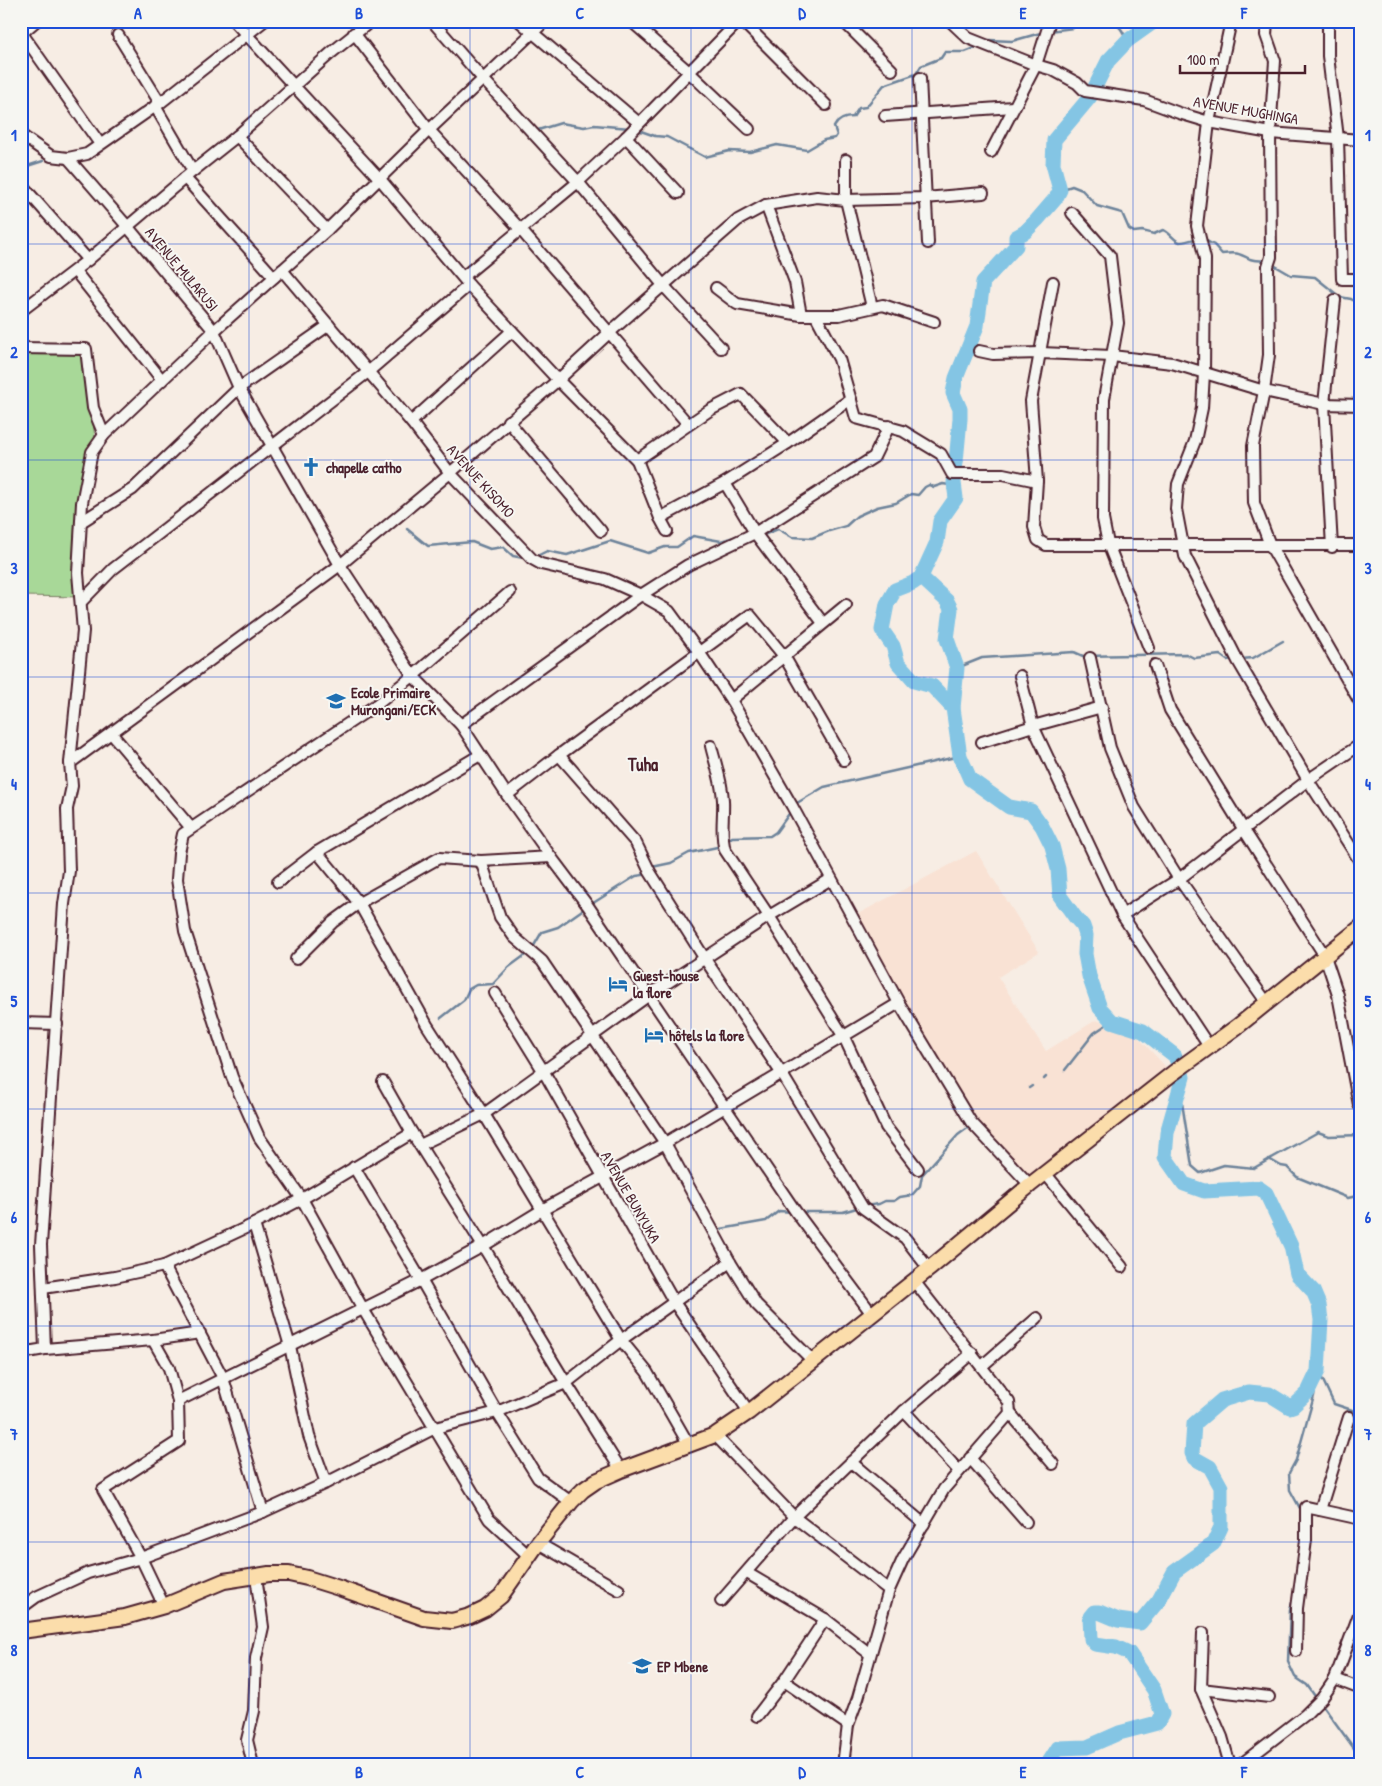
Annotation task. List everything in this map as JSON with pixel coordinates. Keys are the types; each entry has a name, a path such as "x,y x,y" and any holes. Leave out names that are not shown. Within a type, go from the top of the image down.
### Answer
{"highway":[{"path":"22,1629 125,1616 164,1606 224,1581 269,1574 289,1574 307,1578 424,1618 452,1621 485,1609 501,1596 538,1543 583,1490 596,1481 715,1434 750,1412 930,1269 1045,1173 1173,1073 1210,1048 1361,927"}],"street":[{"path":"36,21 22,32 100,144"},
{"path":"234,21 380,179 466,281 558,380 637,460 667,531"},
{"path":"21,135 51,156 68,158 87,154 158,105 264,21"},
{"path":"21,311 75,271 236,136 354,33 371,21"},
{"path":"432,21 482,79 578,182 663,285 721,348"},
{"path":"519,21 639,123"},
{"path":"45,1349 41,1245 64,904 69,871 67,810 72,786 70,763 83,630 82,601 78,573 82,502 92,452 104,435 214,330 327,230 482,79 545,21"},
{"path":"631,21 750,129"},
{"path":"82,601 113,569 368,372 520,230 578,182 626,138 740,21 826,106"},
{"path":"843,21 892,70"},
{"path":"950,21 968,38 1036,65"},
{"path":"1232,21 1209,122 1197,226 1205,259 1202,408 1195,441 1178,484 1176,509 1184,556 1237,659 1308,780 1361,863"},
{"path":"1267,21 1266,35 1275,61 1270,133 1269,355 1253,446 1254,503 1270,545 1361,704"},
{"path":"1328,21 1328,56 1338,138 1342,279 1361,279"},
{"path":"991,152 1036,65 1048,29"},
{"path":"354,33 429,130 610,332 688,424"},
{"path":"118,35 193,171"},
{"name":"AVENUE MUGHINGA","path":"1036,65 1053,70 1077,83 1086,91 1144,100 1209,122 1270,133 1361,140"},
{"path":"920,78 928,243"},
{"path":"885,116 921,115 1013,107"},
{"path":"236,136 327,230"},
{"path":"626,138 678,193"},
{"name":"AVENUE MULARUSI","path":"68,158 214,330 239,388 340,565 413,676 461,725 507,795 588,906 796,1212 872,1314"},
{"path":"846,160 846,200 872,307"},
{"name":"AVENUE KISOMO","path":"185,178 329,325 411,422 450,473 536,562 605,579 641,595 669,611 731,700 900,1004 971,1122 1030,1185"},
{"path":"21,184 88,260"},
{"path":"70,763 340,565 558,380 738,220 766,205 817,197 846,200 925,198 983,193"},
{"path":"766,205 795,282 801,315"},
{"path":"1072,213 1110,256 1118,323 1104,399 1103,519 1108,544 1149,648"},
{"path":"75,271 162,380"},
{"path":"1053,282 1031,401 1037,481 1034,528 1038,540 1046,545 1361,546"},
{"path":"716,288 737,304 801,315 839,315 883,305 934,322"},
{"path":"1332,547 1324,404 1335,300"},
{"path":"816,316 839,360 856,418 903,431 941,454 956,474 1002,474 1037,481"},
{"path":"81,522 133,489 239,388 329,325"},
{"path":"411,422 512,331"},
{"path":"21,348 86,349 93,408 104,435"},
{"path":"978,351 993,354 1041,353 1112,356 1172,362 1264,391 1324,404 1361,405"},
{"path":"637,460 710,410 741,394 788,443"},
{"path":"660,518 725,483 788,443 851,399"},
{"path":"508,422 601,531"},
{"path":"461,725 641,595 688,565 754,533 874,457 889,426"},
{"path":"725,483 754,533 824,623"},
{"path":"510,592 413,676 376,705 183,834 177,879 185,931 232,1077 259,1137 302,1199 363,1309 489,1519 530,1557"},
{"path":"731,700 846,605"},
{"path":"507,795 559,754 750,615 784,656 844,760"},
{"path":"1090,658 1110,748 1134,807 1179,879 1267,1003"},
{"path":"1155,665 1170,710 1325,956 1338,995 1359,1106"},
{"path":"1020,676 1033,726 1122,915 1210,1048"},
{"path":"982,742 1102,707"},
{"path":"111,733 191,828"},
{"path":"1122,915 1179,879 1308,780 1361,744"},
{"path":"711,746 723,799 724,846 844,1037 886,1127 918,1169"},
{"path":"559,754 636,843 649,868 705,959 782,1074 862,1206 905,1238 930,1269"},
{"path":"278,882 317,852 480,755"},
{"path":"317,852 359,903 427,1025 484,1114 621,1340 647,1372 689,1445"},
{"path":"296,960 333,922 359,903 439,858 481,861 551,857"},
{"path":"481,861 500,917 514,937 542,961 665,1143 730,1262 756,1304 813,1361"},
{"path":"420,1145 484,1114 649,995 769,916 831,879"},
{"name":"AVENUE BUNYUKA","path":"494,992 544,1072 674,1302 750,1412"},
{"path":"178,1401 422,1280 484,1246 542,1210 665,1143 900,1004"},
{"path":"21,1023 57,1024"},
{"path":"383,1082 412,1133 484,1246 566,1383 622,1470"},
{"path":"43,1288 115,1277 164,1266 254,1224 302,1199 412,1133"},
{"path":"354,1167 422,1280 496,1412 538,1478 571,1502"},
{"path":"1045,1173 1122,1267"},
{"path":"254,1224 290,1346 309,1436 326,1483"},
{"path":"21,1608 36,1597 88,1574 140,1558 263,1512 326,1483 435,1428 496,1412 566,1383 621,1340 730,1262"},
{"path":"164,1266 223,1378 263,1512"},
{"path":"914,1281 1009,1402 1010,1412 1053,1464"},
{"path":"982,1366 1037,1318"},
{"path":"21,1353 45,1349 153,1340 200,1333"},
{"path":"153,1340 170,1368 178,1401 179,1441 103,1490 164,1606"},
{"path":"721,1601 794,1518 904,1411 972,1353"},
{"path":"904,1411 959,1471"},
{"path":"843,1765 848,1725 858,1698 889,1590 903,1559 944,1489 1010,1412"},
{"path":"1320,1510 1349,1417"},
{"path":"715,1434 794,1518 889,1590"},
{"path":"970,1458 1026,1522"},
{"path":"851,1462 924,1524"},
{"path":"1296,1651 1297,1608 1306,1540 1306,1507 1361,1519"},
{"path":"538,1543 619,1590"},
{"path":"747,1573 825,1620 870,1654"},
{"path":"253,1765 247,1740 254,1711 256,1658 264,1627 256,1576"},
{"path":"1240,1765 1305,1715 1320,1700 1335,1679 1361,1609"},
{"path":"757,1716 784,1681 825,1620"},
{"path":"1204,1633 1201,1689 1222,1738 1230,1765"},
{"path":"1335,1679 1361,1689"},
{"path":"784,1681 848,1725"},
{"path":"1201,1689 1269,1697"}],"shaded area":[{"path":"976,851 1039,952 998,977 1046,1051 1096,1020 1135,1034 1167,1068 1098,1124 1029,1176 1004,1152 978,1120 954,1085 902,1003 854,916"}],"green space":[{"path":"21,352 84,355 95,438 87,452 79,492 78,514 82,597 21,596"}],"waterway":[{"path":"1050,31 1073,28 1082,21"},
{"path":"1108,21 1120,28 1127,41"},
{"path":"1049,1765 1058,1748 1087,1747 1119,1733 1157,1723 1162,1714 1154,1690 1129,1653 1116,1647 1095,1644 1091,1639 1090,1617 1094,1612 1099,1612 1118,1620 1140,1623 1159,1600 1174,1572 1213,1544 1221,1527 1221,1487 1210,1467 1194,1458 1192,1453 1194,1424 1222,1400 1249,1392 1269,1394 1290,1407 1293,1406 1308,1392 1318,1371 1321,1320 1319,1305 1313,1291 1297,1274 1291,1246 1266,1193 1259,1188 1204,1191 1184,1184 1165,1157 1167,1133 1183,1077 1174,1055 1143,1031 1112,1021 1100,1008 1089,976 1085,954 1086,935 1083,926 1060,896 1058,869 1052,846 1042,826 1031,811 1009,807 970,779 960,756 953,708 932,686 914,681 898,663 893,646 882,630 887,604 895,590 913,583 921,577 937,542 940,521 956,498 954,483 960,409 953,393 956,378 977,326 983,282 1016,246 1016,237 1025,232 1056,198 1060,190 1053,164 1054,140 1090,97 1108,61 1127,41 1155,21"},
{"path":"987,42 989,40 1012,41 1044,32"},
{"path":"638,130 655,136 667,137 705,157 729,151 750,152 777,145 807,150 824,140 835,138 837,135 834,127 838,122 845,118 853,117 859,108 866,107 884,85 916,74 921,66 941,58 945,52 965,52 980,46"},
{"path":"538,130 561,123 584,127 594,125 630,128"},
{"path":"21,168 43,161"},
{"path":"1060,190 1072,186 1082,190 1097,206 1122,213 1129,229 1134,232 1142,231 1154,234 1163,230 1180,242 1197,239"},
{"path":"1203,239 1214,245 1222,254 1231,253 1243,255 1252,260 1267,261"},
{"path":"1272,264 1291,275 1315,277 1340,297 1351,299 1361,305"},
{"path":"761,536 778,529 792,537 812,538 846,526 857,516 877,507 896,503 911,494 918,495 929,485 934,487 954,483"},
{"path":"407,529 428,546 472,542 490,549 503,547 513,556 528,559"},
{"path":"535,557 547,551 567,555 610,541 648,553 665,547 677,547 693,536 721,541 737,536"},
{"path":"921,577 947,601 951,609 947,639 957,668 953,708"},
{"path":"1241,659 1253,658 1283,641"},
{"path":"957,668 982,658 1074,652 1083,656 1186,654 1194,658 1220,655 1227,660 1233,659"},
{"path":"795,807 797,803 824,787 960,756"},
{"path":"726,842 732,837 770,836 776,832 791,811"},
{"path":"652,867 671,863 689,853 722,846"},
{"path":"590,905 636,876 643,875 645,870"},
{"path":"532,949 542,932 558,927 585,908"},
{"path":"441,1018 464,1000 469,989 476,985 493,984 509,967 528,953"},
{"path":"1065,1070 1094,1033 1112,1021"},
{"path":"1180,1090 1192,1166 1200,1173 1224,1165 1254,1168 1318,1132 1329,1136 1361,1135"},
{"path":"865,1206 885,1201 894,1201 900,1197 912,1195 920,1186 922,1175 958,1135 969,1127"},
{"path":"1269,1159 1281,1166 1287,1167 1297,1177 1348,1198 1361,1195"},
{"path":"801,1212 843,1212 860,1207"},
{"path":"721,1229 766,1221 779,1211 793,1212"},
{"path":"1302,1512 1290,1490 1289,1473 1296,1460 1314,1396 1318,1371"},
{"path":"1319,1372 1334,1404 1361,1413"},
{"path":"1293,1599 1290,1609 1288,1662 1295,1677 1307,1685 1317,1699"},
{"path":"1321,1703 1361,1758"}],"place":[{"name":"chapelle catho","path":"311,467"},
{"name":"Ecole Primaire Murongani/ECK","path":"336,701"},
{"name":"Guest-house la flore","path":"618,984"},
{"name":"hôtels la flore","path":"654,1035"},
{"name":"EP Mbene","path":"642,1666"}],"district":[{"name":"Tuha","path":"643,764"}]}
